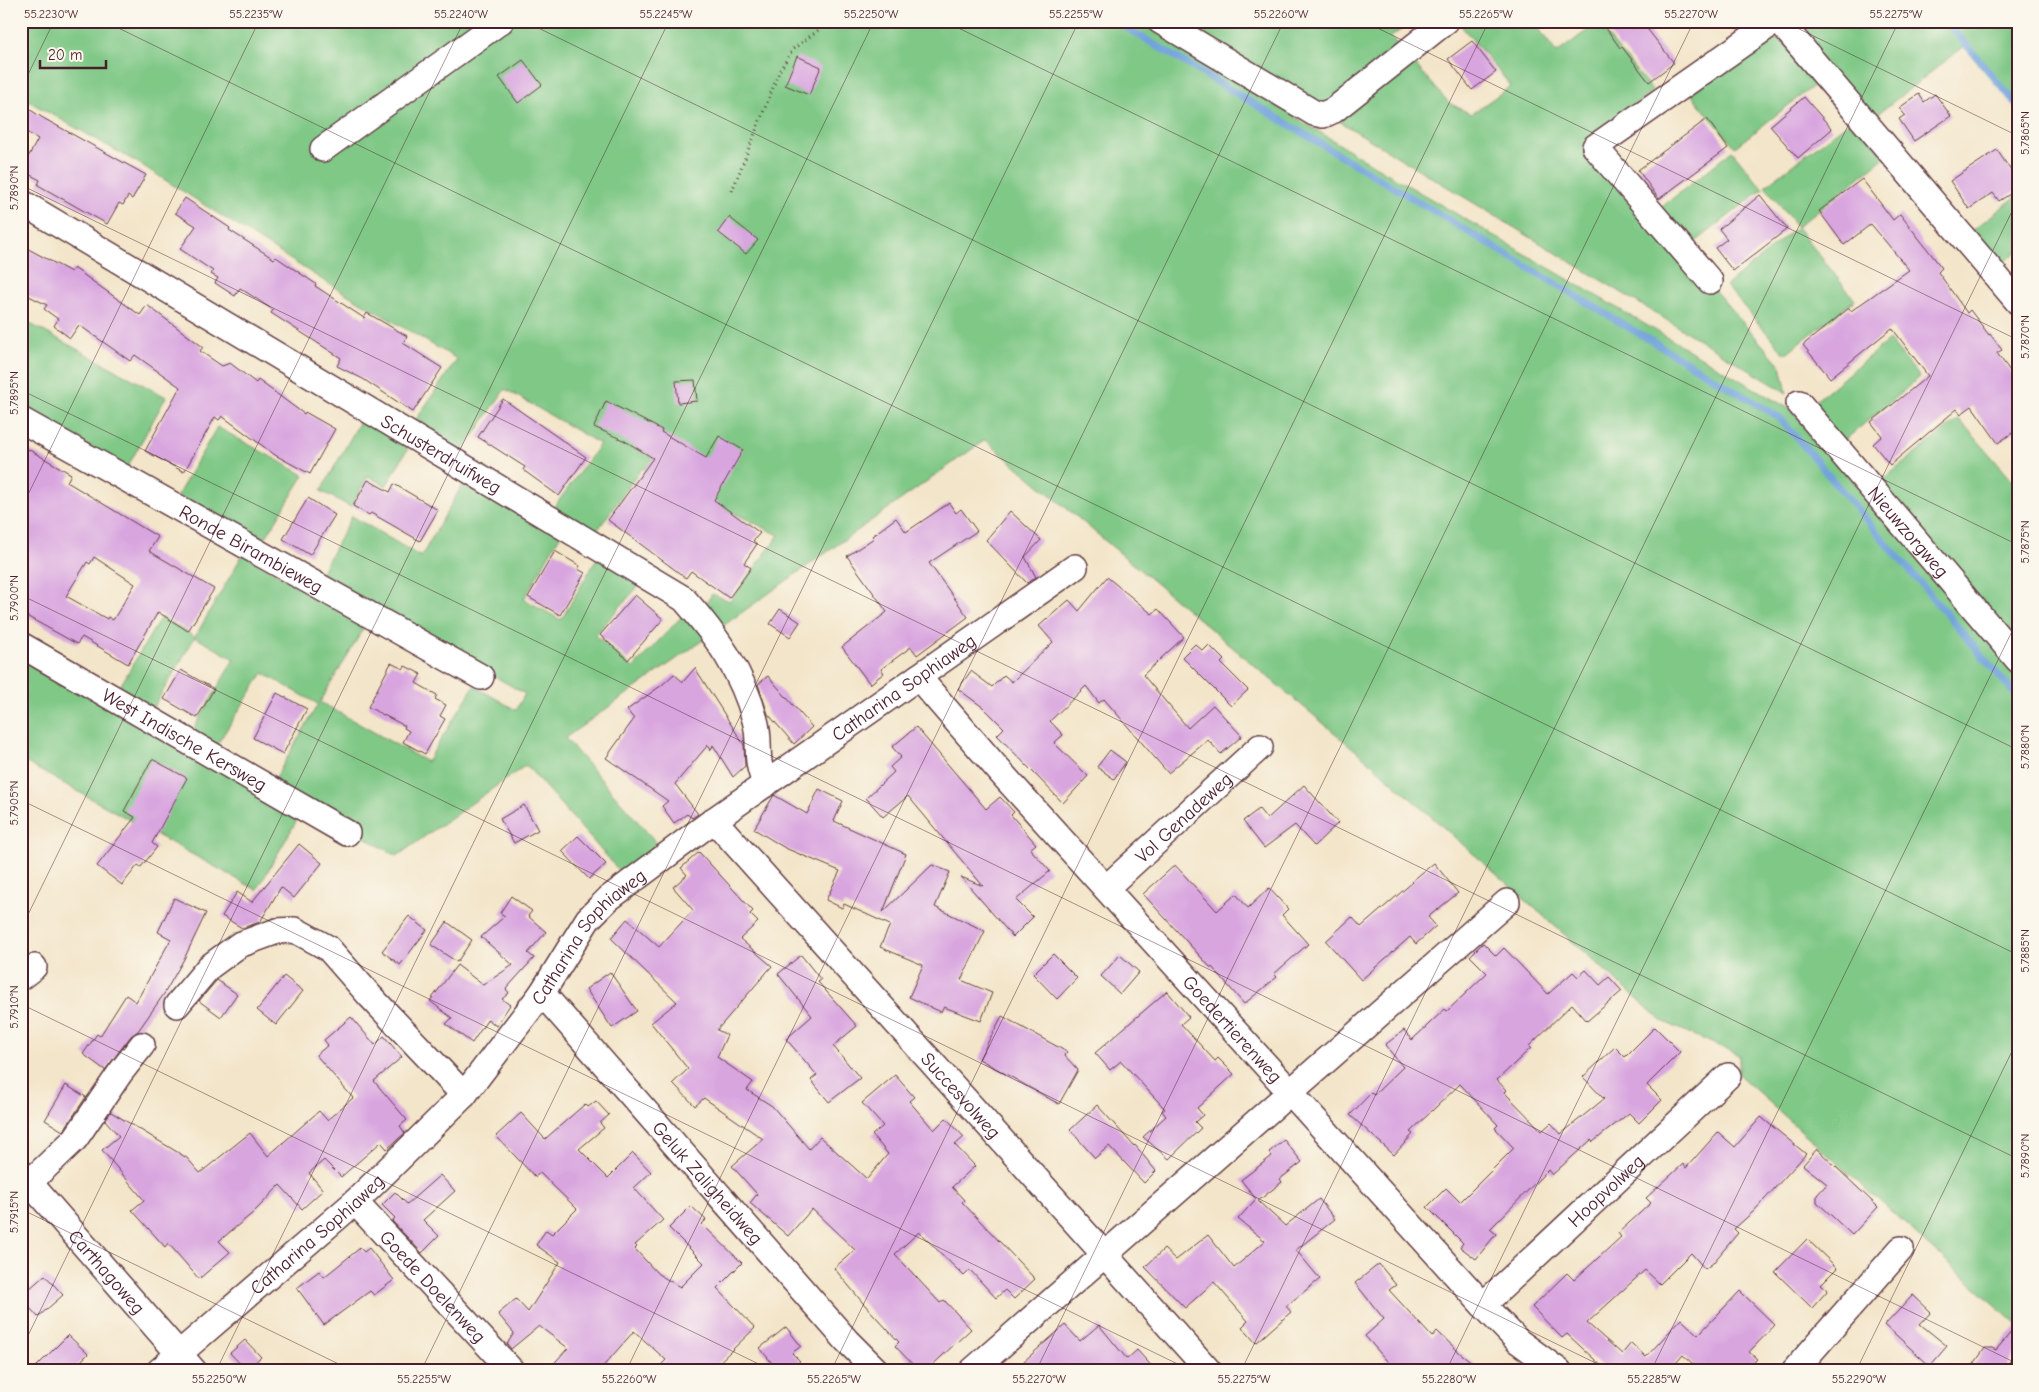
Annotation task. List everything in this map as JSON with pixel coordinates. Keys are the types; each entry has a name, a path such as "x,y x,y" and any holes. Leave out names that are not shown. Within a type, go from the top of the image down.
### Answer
{"street":[{"path":"323,149 501,21"},
{"path":"1160,21 1314,113 1323,116 1334,110 1446,21"},
{"path":"1710,281 1595,147 1777,21 2018,302"},
{"name":"Schusterdruifweg","path":"21,202 684,599 711,630 739,674 756,722 758,765 766,784"},
{"name":"Nieuwzorgweg","path":"1799,403 2018,660"},
{"name":"Ronde Birambieweg","path":"21,420 481,677"},
{"name":"Catharina Sophiaweg","path":"159,1371 187,1362 464,1095 542,993 588,919 608,899 714,820 1075,568"},
{"name":"West Indische Kersweg","path":"21,645 347,833"},
{"name":"Goedertierenweg","path":"918,677 1003,775 1483,1306 1518,1340 1559,1371"},
{"name":"Vol Genadeweg","path":"1106,888 1260,747"},
{"name":"Succesvolweg","path":"714,820 1209,1371"},
{"path":"972,1371 1507,902"},
{"path":"177,1005 209,967 239,945 277,931 295,930 328,948 370,996 464,1095"},
{"name":"Geluk Zaligheidweg","path":"542,993 847,1341 877,1371"},
{"path":"26,1178 75,1138 142,1045"},
{"name":"Hoopvolweg","path":"1483,1306 1728,1076"},
{"name":"Carthagoweg","path":"26,1178 187,1362"},
{"name":"Goede Doelenweg","path":"355,1202 512,1371"},
{"path":"1794,1371 1900,1249"}],"path":[{"path":"732,191 780,70 793,49 831,21"}],"green space":[{"path":"21,21 1140,21 1373,165 1793,411 2018,671 2018,1325 1739,1075 1739,1055 1662,1021 1373,765 985,440 565,738 660,847 622,874 526,765 397,856 272,784 318,704 263,673 214,749 190,735 234,659 195,637 243,554 365,626 320,702 427,762 474,686 516,710 525,694 320,575 352,516 421,557 467,477 562,532 524,599 561,620 599,555 643,581 595,635 633,668 687,611 698,617 712,594 730,601 779,535 642,468 594,535 552,510 600,444 505,389 461,454 413,424 457,359 321,279 140,164 21,97"},
{"path":"1174,21 1413,21 1391,37 1449,103 1471,114 1511,86 1457,21 1532,21 1557,53 1597,23 1653,91 1585,143 1781,366 1787,393"},
{"path":"1796,21 2018,21 2018,106 1966,45 1871,119 1796,32"},
{"path":"1772,38 1786,43 1821,80 1735,147 1690,93"},
{"path":"1854,118 1885,157 1797,227 1765,186"},
{"path":"1732,151 1763,189 1689,247 1658,210"},
{"path":"2018,195 2018,251 1997,267 1969,233"},
{"path":"1797,227 1855,300 1785,354 1726,286"},
{"path":"21,319 166,397 127,468 21,410"},
{"path":"1889,340 1920,377 1840,444 1808,407"},
{"path":"363,416 411,443 386,486 368,476 351,507 321,491"},
{"path":"1959,419 2018,487 2018,653 1876,485"},
{"path":"217,427 304,475 263,542 177,496"},
{"path":"161,617 195,637 150,713 116,693"},
{"path":"21,653 301,813 257,890 21,760"}],"building":[{"path":"1601,21 1641,21 1674,63 1649,82 1622,47 1620,48"},
{"path":"1472,41 1496,72 1472,90 1448,59"},
{"path":"797,56 821,67 809,95 785,85"},
{"path":"523,60 542,85 518,103 499,77"},
{"path":"1919,94 1924,102 1935,94 1951,116 1914,141 1899,119 1905,115 1899,108"},
{"path":"1804,97 1832,129 1798,158 1770,126"},
{"path":"21,104 146,175 132,199 128,196 123,205 119,203 107,224 38,185 40,180 21,170 38,139 21,129"},
{"path":"1707,119 1728,148 1659,199 1638,170"},
{"path":"1997,150 2018,181 2018,189 1999,201 1993,193 1969,209 1950,181"},
{"path":"1862,179 1893,220 1900,214 1942,268 1938,272 1967,313 1970,310 2002,350 1997,353 2018,382 2018,429 1998,443 1972,406 1961,414 1957,409 1890,465 1873,444 1882,436 1871,422 1928,376 1892,328 1830,378 1803,345 1849,308 1851,311 1909,270 1871,224 1844,245 1819,211"},
{"path":"1760,195 1787,229 1733,271 1715,248 1727,239 1719,229"},
{"path":"185,198 230,228 229,230 274,259 276,257 316,284 315,286 364,318 367,313 407,336 403,343 442,368 413,412 363,379 337,366 341,358 271,313 273,310 240,288 235,296 215,283 218,278 211,274 213,271 180,249 196,226 175,213"},
{"path":"729,217 758,240 746,254 718,232"},
{"path":"21,245 71,272 74,268 140,315 147,305 203,347 200,351 222,366 230,363 256,383 258,380 304,414 305,412 335,429 310,474 275,455 222,416 219,420 215,417 184,472 145,451 180,387 135,355 130,361 79,325 70,338 54,326 58,319 44,309 47,305 21,292"},
{"path":"695,380 697,401 678,403 676,381"},
{"path":"503,399 586,457 559,496 523,470 525,467 478,437"},
{"path":"606,401 662,430 661,432 706,458 719,436 743,450 714,500 760,533 753,541 757,544 744,563 751,568 729,598 691,571 686,578 608,520 653,458 625,441 594,427"},
{"path":"28,449 71,474 67,482 158,537 149,551 214,589 188,631 158,612 128,664 82,637 77,644 21,613 21,461","holes":["94,557 135,584 113,620 108,617 107,619 66,596 87,562 90,564"]},
{"path":"368,480 390,492 394,484 438,510 420,541 371,513 369,515 353,506"},
{"path":"308,498 335,515 310,555 283,539"},
{"path":"949,503 956,513 961,509 977,531 929,563 968,617 917,655 911,647 881,669 884,673 870,684 842,647 887,612 847,556 874,538 872,536 896,518 906,532"},
{"path":"1010,511 1041,540 1025,557 1036,577 1027,583 986,540"},
{"path":"555,551 580,566 578,569 585,573 560,615 528,597"},
{"path":"1107,577 1152,614 1158,609 1184,637 1143,675 1188,728 1213,705 1242,736 1221,754 1208,740 1168,773 1104,699 1099,703 1086,686 1050,721 1063,735 1054,743 1088,776 1063,803 997,735 1004,728 984,708 958,689 971,671 992,687 1004,675 1012,682 1053,642 1039,626 1069,600 1079,611"},
{"path":"635,595 663,619 628,660 600,635"},
{"path":"780,609 800,622 790,637 770,624"},
{"path":"1195,644 1203,651 1209,645 1224,660 1221,663 1248,690 1231,706 1182,657"},
{"path":"391,663 403,669 405,666 421,674 416,683 437,695 435,699 446,705 440,716 445,719 425,754 403,742 409,731 404,728 405,726 368,707"},
{"path":"695,668 744,745 745,766 733,777 713,745 711,750 708,745 675,784 698,814 692,818 687,814 674,823 662,806 668,801 606,758 634,719 627,710 674,674 683,682"},
{"path":"181,670 214,689 197,718 164,699"},
{"path":"768,676 812,727 794,744 768,714 758,684"},
{"path":"277,693 307,709 283,754 253,738"},
{"path":"916,727 986,809 1000,797 1014,812 1011,815 1036,844 1030,849 1050,871 1016,900 1033,917 1013,937 961,877 983,886 908,796 883,817 866,798 894,772 890,767 901,757 892,747"},
{"path":"1110,750 1126,762 1114,779 1097,767"},
{"path":"152,759 187,778 152,843 157,847 141,867 138,865 122,885 97,866 135,817 124,811"},
{"path":"1304,785 1338,823 1314,846 1295,825 1264,848 1243,821 1259,809 1267,819"},
{"path":"819,789 843,801 834,821 906,854 883,912 932,865 950,872 935,907 985,931 961,980 992,993 981,1021 944,1007 941,1012 909,997 923,965 880,947 890,925 844,904 842,908 826,900 840,871 785,848 754,829 774,795 807,814"},
{"path":"524,805 538,830 514,843 500,819"},
{"path":"578,836 606,864 589,879 562,851"},
{"path":"299,844 322,863 294,898 281,887 260,922 242,928 222,916 237,892 252,902"},
{"path":"699,852 753,911 750,914 758,922 740,939 772,966 717,1030 727,1035 717,1057 753,1082 747,1090 772,1106 809,1149 820,1137 867,1179 888,1154 872,1135 883,1126 862,1103 895,1075 914,1097 909,1101 934,1130 946,1118 964,1137 955,1145 975,1166 952,1187 964,1200 962,1202 1035,1279 1014,1299 1005,1290 996,1298 970,1270 964,1276 919,1232 895,1254 940,1303 944,1300 971,1329 926,1371 919,1371 895,1346 899,1342 834,1268 855,1250 812,1209 788,1236 750,1203 757,1194 732,1166 763,1139 704,1098 695,1106 673,1083 688,1069 651,1023 677,1002 611,938 627,919 659,947 693,910 673,887 687,875 681,868"},
{"path":"1434,863 1458,893 1428,917 1436,926 1416,944 1410,937 1361,980 1326,941 1352,917 1361,927"},
{"path":"1175,865 1217,911 1236,894 1248,908 1269,888 1288,909 1282,915 1308,944 1274,974 1277,977 1244,1004 1143,894"},
{"path":"511,896 532,911 528,916 546,932 528,953 534,958 506,989 509,993 502,999 510,1005 496,1026 488,1019 472,1043 446,1024 452,1018 430,1001 457,965 483,985 513,965 481,937 505,916 500,913"},
{"path":"174,898 206,913 184,959 164,994 138,1031 131,1036 105,1070 83,1054 97,1034 100,1036 126,995 136,1002 171,939 158,932"},
{"path":"409,916 427,930 400,965 382,951"},
{"path":"447,922 472,940 457,962 431,945"},
{"path":"1483,943 1496,956 1504,948 1548,994 1573,972 1578,977 1586,970 1600,985 1609,977 1622,991 1587,1021 1572,1004 1529,1046 1531,1048 1497,1080 1506,1090 1504,1092 1542,1131 1551,1123 1561,1134 1604,1099 1583,1077 1615,1047 1625,1057 1655,1027 1680,1052 1647,1085 1662,1100 1639,1123 1629,1113 1593,1142 1591,1140 1552,1175 1548,1170 1490,1229 1496,1234 1476,1259 1460,1247 1463,1243 1427,1207 1446,1188 1460,1202 1514,1148 1495,1128 1498,1125 1460,1084 1410,1132 1413,1134 1394,1155 1350,1115 1371,1093 1374,1095 1403,1067 1385,1045 1404,1030 1412,1040 1445,1009 1447,1011 1487,973 1470,956"},
{"path":"1053,954 1077,978 1057,999 1033,974"},
{"path":"801,955 821,980 818,982 857,1026 833,1046 860,1078 829,1102 811,1080 817,1075 786,1039 812,1016 778,974"},
{"path":"1120,955 1139,972 1120,994 1101,976"},
{"path":"610,972 637,1011 612,1028 586,989"},
{"path":"284,976 303,991 276,1025 257,1010"},
{"path":"217,980 237,994 221,1017 199,1001"},
{"path":"1167,991 1189,1017 1181,1024 1215,1061 1218,1058 1234,1074 1197,1108 1203,1115 1195,1122 1201,1128 1169,1159 1143,1137 1166,1116 1162,1111 1165,1109 1121,1061 1110,1070 1095,1053"},
{"path":"1002,1016 1067,1052 1064,1055 1078,1070 1059,1104 979,1059"},
{"path":"351,1017 375,1045 384,1036 402,1057 374,1081 407,1120 400,1126 405,1133 387,1149 381,1142 341,1177 324,1160 309,1173 323,1190 302,1209 280,1185 254,1212 219,1241 230,1252 199,1279 168,1243 165,1247 132,1210 144,1200 102,1150 119,1136 105,1120 111,1112 187,1158 200,1173 250,1133 268,1156 319,1111 327,1120 353,1098 316,1055 328,1045 324,1040"},
{"path":"66,1085 86,1097 63,1131 45,1120"},
{"path":"596,1101 609,1115 600,1123 604,1128 579,1149 608,1178 633,1153 651,1172 634,1188 663,1220 635,1245 637,1247 635,1249 658,1274 680,1287 704,1263 669,1228 691,1206 706,1220 702,1224 742,1263 717,1288 755,1328 710,1371 655,1371 666,1360 634,1331 599,1371 547,1371 568,1348 539,1326 511,1349 507,1344 514,1333 498,1314 516,1299 528,1312 560,1262 536,1245 546,1230 552,1234 577,1209 540,1173 535,1177 496,1136 521,1113 545,1139 585,1104 588,1107"},
{"path":"1097,1105 1135,1145 1156,1171 1144,1183 1109,1146 1095,1158 1070,1130"},
{"path":"1761,1117 1806,1154 1754,1211 1734,1229 1738,1233 1713,1263 1705,1269 1691,1253 1660,1284 1645,1270 1587,1323 1622,1354 1631,1343 1646,1357 1681,1319 1698,1335 1740,1291 1775,1325 1749,1352 1757,1359 1746,1371 1701,1371 1683,1355 1669,1371 1607,1371 1567,1334 1562,1338 1532,1307 1567,1273 1574,1280 1621,1237 1618,1233 1651,1203 1646,1198 1683,1164 1686,1168 1718,1132 1735,1147"},
{"path":"1284,1140 1302,1162 1280,1179 1282,1182 1258,1201 1285,1226 1319,1199 1335,1219 1296,1250 1320,1279 1286,1306 1291,1312 1256,1343 1242,1327 1248,1321 1214,1282 1185,1308 1145,1267 1164,1249 1176,1260 1208,1235 1234,1268 1265,1241 1238,1219 1256,1199 1241,1180 1272,1156 1269,1152"},
{"path":"1817,1149 1878,1207 1852,1235 1817,1202 1817,1195 1827,1184 1803,1165"},
{"path":"440,1175 455,1191 423,1220 439,1236 422,1253 392,1221 395,1218 382,1205 395,1192 407,1204"},
{"path":"1807,1239 1837,1268 1821,1284 1828,1290 1812,1308 1775,1272"},
{"path":"360,1248 364,1252 369,1248 394,1280 374,1295 370,1291 324,1325 297,1288 319,1271 324,1277"},
{"path":"1379,1264 1396,1285 1389,1290 1432,1337 1437,1331 1483,1371 1396,1371 1365,1336 1384,1319 1355,1283"},
{"path":"45,1275 63,1295 38,1317 21,1296"},
{"path":"1913,1295 1931,1312 1920,1324 1947,1346 1930,1366 1885,1325"},
{"path":"2018,1324 2018,1349 2003,1371 1985,1371 1974,1364 1985,1348 1996,1350"},
{"path":"1065,1325 1080,1341 1099,1325 1127,1359 1137,1350 1156,1371 1031,1371 1023,1362"},
{"path":"786,1327 801,1346 792,1353 800,1361 787,1371 778,1371 760,1348"},
{"path":"68,1335 88,1354 71,1371 32,1371"},
{"path":"245,1340 261,1357 246,1370 230,1353"}],"waterway":[{"path":"1115,21 1779,417 2018,698"},
{"path":"1946,21 2018,106"}]}
